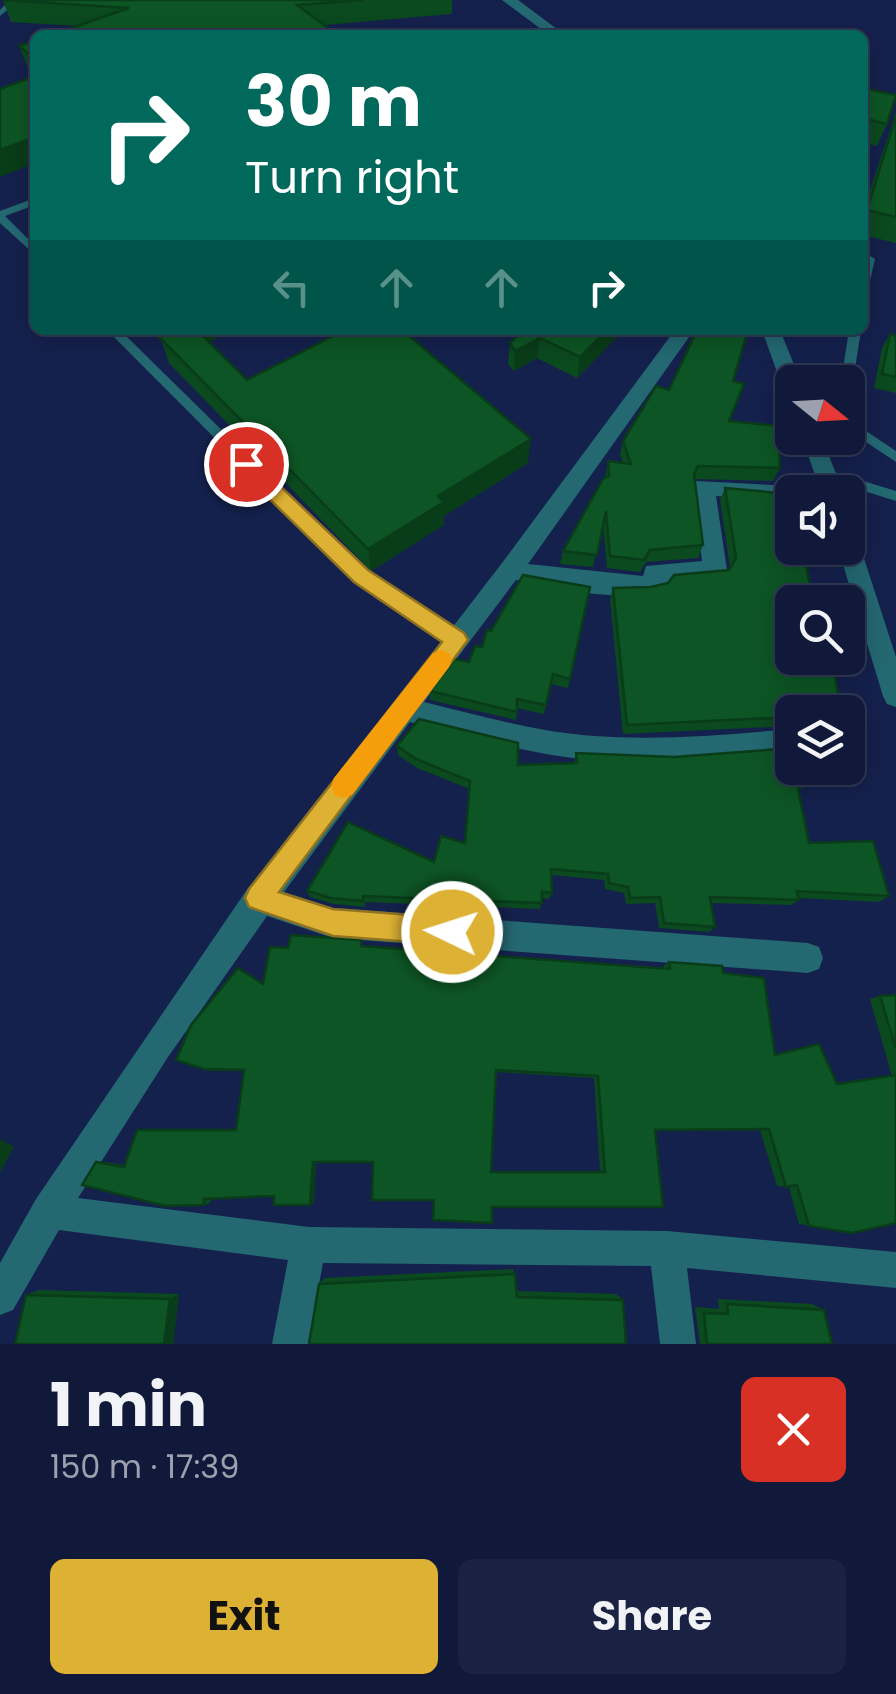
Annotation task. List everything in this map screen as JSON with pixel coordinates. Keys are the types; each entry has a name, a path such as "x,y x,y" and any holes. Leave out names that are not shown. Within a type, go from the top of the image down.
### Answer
{"street":[{"path":"509,0 551,30"},
{"path":"0,1297 48,1211 258,898 591,465 682,335"},
{"path":"773,335 784,365"},
{"path":"510,570 567,580 644,586 655,584 654,572 714,570 704,486 775,492"},
{"path":"855,565 896,696"},
{"path":"403,709 546,742 601,748 684,750 775,742"},
{"path":"258,898 333,923 808,958"},
{"path":"48,1211 309,1245 667,1249 896,1270"},
{"path":"290,1344 309,1245"},
{"path":"667,1249 678,1344"}],"lane":[{"path":"0,14 15,0"},
{"path":"30,203 0,216 30,247"},
{"path":"868,267 870,258"},
{"path":"117,335 361,576 456,640"},
{"path":"850,365 854,335"},
{"path":"865,436 896,457"},
{"path":"865,490 896,496"}],"building":[{"path":"3,0 363,0 297,5 327,27 326,30 65,30 129,8"},
{"path":"30,43 30,55 19,46"},
{"path":"30,78 30,139 0,150 0,89"},
{"path":"868,89 896,95 887,124 868,119"},
{"path":"896,116 896,217 868,210"},
{"path":"890,334 896,336 896,377 882,374"},
{"path":"202,335 247,380 335,335 408,335 531,439 438,496 444,502 368,549 160,338"},
{"path":"519,335 602,335 580,357 540,338 515,351 510,343"},
{"path":"695,335 747,335 733,381 744,384 729,421 775,426 775,455 779,455 780,468 698,466 694,474 703,545 650,550 644,560 610,556 606,511 597,555 563,551 603,479 609,476 608,461 631,464 623,441 656,386 669,390"},
{"path":"725,488 775,493 775,565 806,565 810,585 775,585 775,675 834,675 839,695 775,695 775,718 627,725 613,588 651,587 668,583 674,575 729,570 736,558"},
{"path":"523,575 590,587 570,679 553,674 546,705 517,699 517,712 430,691 455,659 469,662 475,646 482,647 487,630 491,631"},
{"path":"419,719 518,743 518,765 577,763 576,753 674,757 775,749 775,785 797,785 809,843 873,841 889,896 797,891 799,900 710,897 715,927 664,923 660,897 630,898 628,887 609,883 608,874 551,869 552,893 542,892 542,903 363,896 363,901 307,891 348,822 434,862 441,836 465,843 470,781 416,759 397,746"},
{"path":"291,935 361,940 361,946 670,969 669,962 722,966 723,973 764,978 775,1055 819,1044 837,1084 896,1075 896,1223 852,1233 809,1226 797,1185 786,1187 769,1129 655,1130 663,1207 492,1207 492,1223 433,1220 434,1200 372,1200 373,1162 313,1162 310,1205 274,1205 274,1196 204,1199 204,1205 165,1206 82,1185 96,1162 124,1167 137,1130 236,1130 244,1070 204,1069 176,1060 191,1025 238,968 263,984 270,947 288,948","holes":["496,1070 598,1076 605,1172 491,1172"]},
{"path":"896,995 896,1049 880,996"},
{"path":"515,1274 517,1297 623,1300 626,1344 309,1344 319,1284"},
{"path":"26,1295 170,1299 164,1344 15,1344"},
{"path":"727,1304 824,1310 832,1344 707,1344 704,1313 728,1314"}],"slow traffic":[{"path":"343,786 441,660"}],"route":[{"path":"246,464 361,576 456,640 258,898 333,923 452,932"}]}
